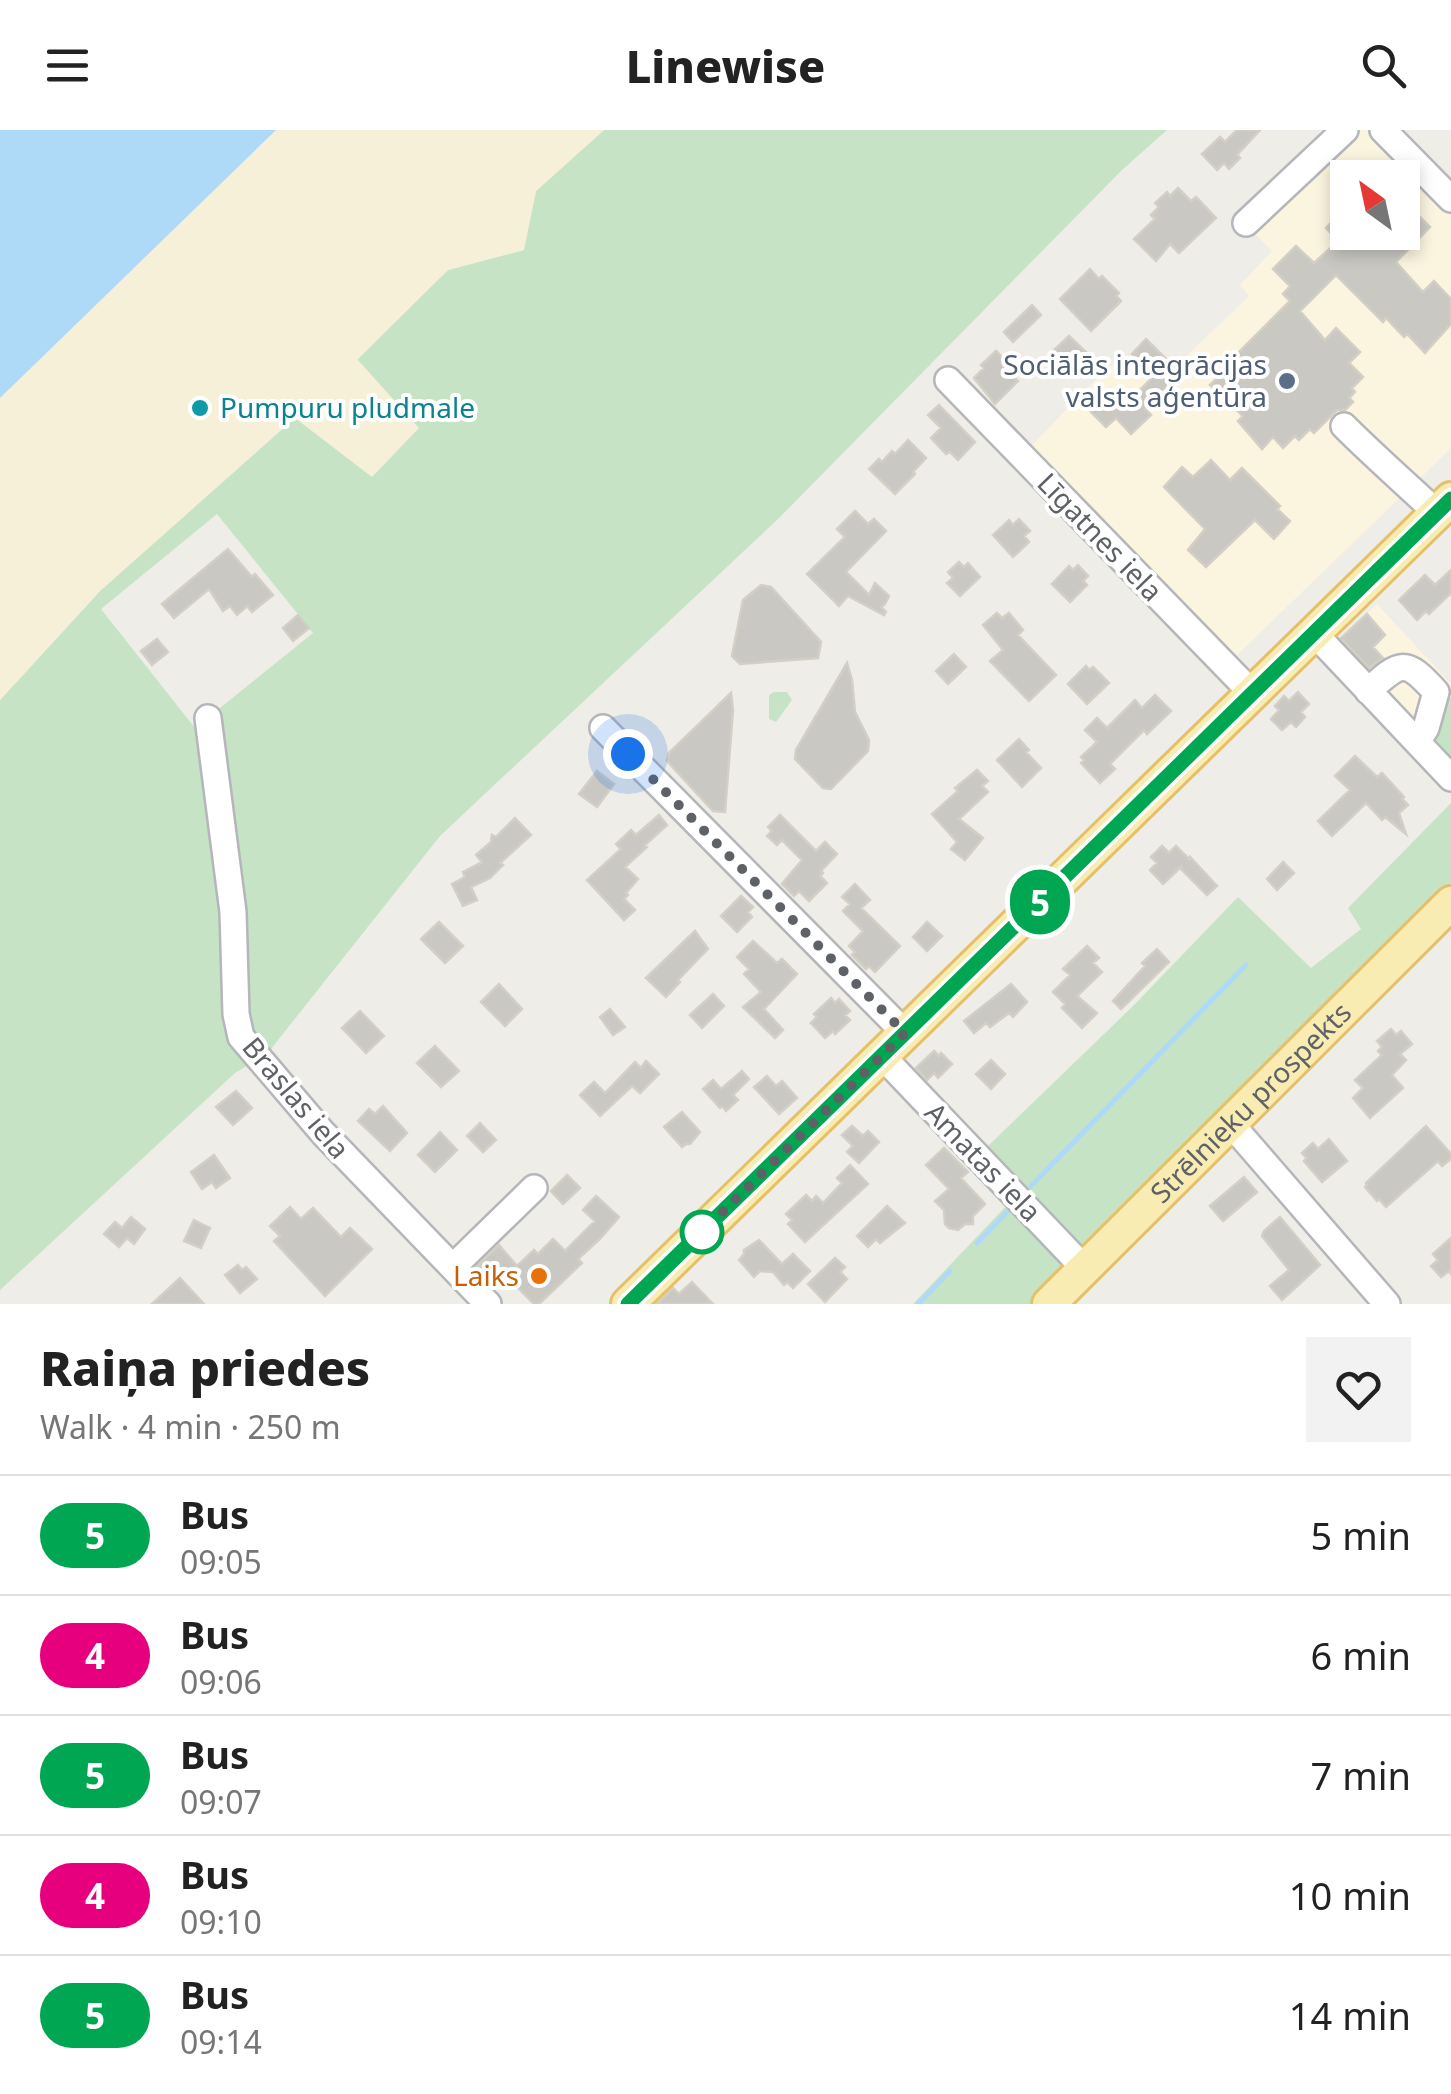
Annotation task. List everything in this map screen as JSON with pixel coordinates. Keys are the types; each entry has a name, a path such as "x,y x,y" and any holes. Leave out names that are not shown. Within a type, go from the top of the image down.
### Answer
{"main road":[{"path":"628,1304 1444,506"},
{"name":"Strēlnieku prospekts","path":"1049,1304 1451,903"}],"street":[{"path":"1246,223 1287,174 1345,130"},
{"path":"1383,130 1451,199"},
{"name":"Līgatnes iela","path":"948,380 1252,693"},
{"path":"1344,426 1368,451 1444,506"},
{"path":"1314,634 1451,778"},
{"path":"1368,691 1391,670 1416,670 1436,692 1426,728 1417,742"},
{"name":"Braslas iela","path":"208,718 234,912 236,1014 241,1038 323,1133 488,1304"},
{"name":"Amatas iela","path":"603,728 894,1044 1084,1268"},
{"path":"1230,1124 1387,1304"},
{"path":"452,1267 534,1188"}],"shaded area":[{"path":"1358,130 1367,130 1397,160 1330,160 1330,250 1420,250 1420,184 1451,215 1451,448 1234,658 1029,448 1106,369 1132,354 1146,339 1175,367 1249,296 1240,285 1272,251 1252,231"},
{"path":"1377,604 1451,684 1451,697 1415,731 1335,643"}],"green space":[{"path":"604,130 1167,130 1122,170 778,519 440,836 267,1054 235,1073 0,1290 0,700 100,591 295,417 372,476 357,360 448,270 523,250 536,191","holes":["217,514 313,633 195,728 101,609"]},
{"path":"787,692 792,700 776,722 769,719 769,695"},
{"path":"1451,697 1451,767 1415,731"},
{"path":"1451,803 1451,890 1087,1250 1079,1248 985,1149 1134,1005 1238,897 1311,968 1361,929 1348,908"},
{"path":"1007,1205 1065,1260 1066,1272 1033,1304 913,1304"}],"sand":[{"name":"Pumpuru pludmale","path":"276,130 604,130 536,191 524,250 448,270 357,359 419,428 372,477 295,418 100,591 0,700 0,398"}],"water":[{"path":"0,130 276,130 0,398"}],"building":[{"path":"1237,130 1260,130 1229,169 1224,163 1217,170 1202,154 1220,137 1225,142"},
{"path":"1178,188 1191,201 1196,197 1216,218 1179,253 1170,244 1156,261 1134,239 1155,219 1151,215 1159,207 1155,203"},
{"path":"1420,217 1430,227 1420,237"},
{"path":"1296,246 1314,263 1330,248 1408,250 1396,262 1423,292 1434,281 1451,299 1451,324 1425,353 1386,318 1383,322 1336,275 1300,311 1325,340 1336,328 1360,352 1349,363 1363,377 1352,388 1355,392 1349,398 1353,402 1345,410 1337,410 1314,433 1310,429 1299,440 1295,436 1283,448 1273,437 1262,449 1238,421 1243,416 1210,385 1290,301 1283,294 1290,286 1273,269"},
{"path":"1090,269 1119,293 1116,296 1121,301 1091,331 1060,299"},
{"path":"1032,305 1041,315 1013,342 1004,332"},
{"path":"1069,336 1090,356 1076,369 1069,362 1066,366 1052,352"},
{"path":"1146,339 1180,373 1145,409 1151,415 1131,434 1116,418 1106,427 1091,412 1110,393 1122,404 1154,376 1132,354"},
{"path":"996,351 1006,361 1002,365 1018,381 995,404 974,378"},
{"path":"939,405 975,442 958,460 931,438 941,428 928,415"},
{"path":"908,440 926,458 895,494 869,469 892,451 895,454"},
{"path":"1211,460 1230,480 1242,468 1290,521 1274,539 1255,520 1206,567 1188,550 1205,529 1164,487 1182,467 1193,477"},
{"path":"855,511 868,524 874,519 886,531 846,572 869,595 875,583 889,596 881,607 884,615 848,596 839,606 807,574 845,537 837,529"},
{"path":"1019,519 1030,531 1024,536 1029,542 1013,557 993,535 1009,520 1013,525"},
{"path":"228,549 273,595 252,612 247,606 237,615 230,606 223,611 209,589 174,618 162,604"},
{"path":"959,562 964,567 968,563 980,577 960,596 947,583 953,578 948,572"},
{"path":"1078,565 1088,576 1083,581 1087,585 1070,602 1052,584 1069,566 1073,570"},
{"path":"1451,570 1451,593 1417,620 1399,600 1425,575 1435,585"},
{"path":"761,585 771,587 821,642 818,658 740,664 732,656 743,600"},
{"path":"997,613 1002,618 1009,613 1023,630 1018,635 1056,675 1029,701 990,661 1003,650 983,625"},
{"path":"1367,614 1385,635 1373,647 1383,658 1369,668 1341,638"},
{"path":"298,615 309,628 293,641 283,628"},
{"path":"157,639 168,652 152,665 141,651"},
{"path":"954,654 966,667 948,684 936,671"},
{"path":"847,663 855,712 869,740 868,751 831,789 823,788 795,759 796,750"},
{"path":"1086,666 1089,670 1093,667 1109,683 1087,704 1068,684"},
{"path":"1298,692 1309,704 1301,712 1305,717 1296,727 1291,722 1282,730 1271,719 1279,710 1275,706 1284,696 1289,701"},
{"path":"731,693 725,812 713,811 667,761 669,753"},
{"path":"1155,695 1171,711 1147,734 1144,730 1110,764 1115,769 1100,783 1081,763 1081,757 1097,742 1085,730 1097,718 1107,728 1135,700 1142,708"},
{"path":"1019,739 1041,768 1022,787 997,760"},
{"path":"1355,756 1377,777 1382,773 1404,797 1408,805 1399,813 1406,834 1385,817 1382,820 1366,803 1332,836 1318,821 1350,790 1335,776"},
{"path":"977,770 988,781 982,786 988,792 959,819 983,838 965,860 951,849 957,842 932,814"},
{"path":"597,771 614,784 597,807 579,794"},
{"path":"659,815 667,825 625,867 638,879 624,899 635,910 624,920 587,880 621,849 616,844 631,830 636,835"},
{"path":"780,815 816,851 825,842 837,854 821,871 820,876 827,883 809,901 799,891 794,896 782,884 802,860 782,840 777,845 767,836 772,831 768,827"},
{"path":"515,818 531,835 500,863 503,865 490,878 471,887 477,900 463,906 452,884 465,877 463,872 482,862 476,855 491,842 492,835 496,837"},
{"path":"1162,846 1169,853 1176,846 1217,886 1207,895 1182,866 1163,884 1150,870 1157,863 1151,857"},
{"path":"1283,862 1294,873 1277,890 1267,879"},
{"path":"855,884 870,900 861,908 900,946 875,972 852,955 855,952 849,946 863,931 843,911 850,904 842,897"},
{"path":"741,896 753,907 748,912 752,917 737,932 721,916"},
{"path":"439,922 463,946 445,963 421,939"},
{"path":"927,922 942,936 927,951 913,937"},
{"path":"695,931 708,949 666,997 646,978"},
{"path":"753,941 777,963 782,959 797,974 764,1009 783,1030 775,1038 743,1007 761,992 744,974 749,969 737,957"},
{"path":"1087,946 1099,958 1093,963 1102,972 1077,996 1097,1013 1082,1028 1062,1008 1065,1004 1053,992 1070,975 1063,969"},
{"path":"1157,949 1169,962 1121,1009 1113,1001"},
{"path":"499,984 522,1009 505,1026 481,1002"},
{"path":"1011,984 1027,1002 1013,1017 1009,1013 974,1033 964,1021"},
{"path":"713,994 724,1006 702,1028 690,1015"},
{"path":"831,998 835,1003 839,999 850,1011 845,1015 850,1020 825,1038 811,1023 817,1017 814,1014"},
{"path":"610,1009 625,1027 613,1035 600,1017"},
{"path":"360,1011 384,1036 366,1053 342,1028"},
{"path":"1391,1029 1396,1035 1401,1031 1412,1044 1400,1054 1406,1060 1392,1075 1403,1088 1370,1118 1353,1098 1363,1088 1355,1080 1382,1055 1377,1041"},
{"path":"435,1046 459,1071 441,1087 417,1063"},
{"path":"934,1051 952,1064 938,1078 934,1073 927,1080 916,1068"},
{"path":"991,1060 1005,1074 991,1089 976,1074"},
{"path":"646,1061 659,1074 640,1093 632,1086 600,1116 580,1095 594,1082 605,1093 635,1062 641,1068"},
{"path":"742,1071 749,1079 733,1095 738,1100 726,1111 703,1089 713,1080 721,1089"},
{"path":"767,1076 776,1086 782,1081 797,1098 779,1114 754,1087"},
{"path":"236,1091 252,1108 233,1125 216,1107"},
{"path":"383,1106 407,1133 390,1151 358,1121 369,1109 375,1114"},
{"path":"682,1112 700,1132 682,1147 664,1127"},
{"path":"480,1123 496,1140 483,1152 467,1136"},
{"path":"852,1126 863,1136 868,1131 879,1142 859,1163 847,1152 853,1146 842,1135"},
{"path":"1426,1126 1451,1154 1451,1159 1442,1166 1438,1161 1386,1207 1365,1187 1366,1183"},
{"path":"440,1132 457,1150 435,1172 418,1155"},
{"path":"1329,1139 1347,1161 1322,1182 1302,1153 1313,1143 1318,1149"},
{"path":"944,1148 968,1172 961,1178 985,1204 973,1216 973,1224 958,1230 945,1224 944,1210 935,1201 949,1189 926,1165"},
{"path":"214,1155 230,1178 216,1188 212,1182 202,1189 191,1172"},
{"path":"850,1165 868,1184 805,1242 788,1224 792,1220 786,1214 806,1195 812,1201 816,1196 823,1203 842,1183 837,1178"},
{"path":"567,1175 580,1188 563,1204 551,1191"},
{"path":"1244,1177 1257,1192 1223,1221 1210,1206"},
{"path":"596,1196 619,1217 578,1259 582,1263 539,1304 534,1304 494,1264 483,1275 476,1267 499,1245 517,1266 553,1239 565,1251 595,1221 583,1210"},
{"path":"887,1206 905,1223 880,1243 876,1239 868,1247 857,1236"},
{"path":"290,1207 301,1219 313,1208 341,1237 350,1228 372,1249 325,1296 274,1241 280,1236 270,1226"},
{"path":"131,1217 145,1229 134,1244 127,1238 119,1247 104,1234 115,1222 122,1228"},
{"path":"1280,1217 1320,1265 1282,1300 1270,1286 1289,1270 1262,1236"},
{"path":"194,1220 210,1228 201,1248 184,1241"},
{"path":"1451,1238 1451,1274 1449,1271 1441,1277 1431,1266 1438,1260 1433,1254"},
{"path":"759,1240 782,1264 793,1254 810,1271 793,1288 787,1282 784,1285 773,1272 760,1271 754,1277 739,1260 744,1250"},
{"path":"835,1258 845,1267 840,1272 847,1279 825,1302 808,1284"},
{"path":"238,1265 242,1270 246,1267 257,1279 240,1293 225,1275"},
{"path":"180,1278 204,1304 152,1304"},
{"path":"692,1282 713,1304 657,1304 673,1288 679,1294"}],"waterway":[{"path":"1031,1186 1246,965"},
{"path":"977,1243 1010,1209"},
{"path":"918,1304 950,1271"}],"bus line":[{"name":"5","path":"628,1304 1451,499"}],"place":[{"name":"Sociālās integrācijas valsts aģentūra","path":"1287,381"},
{"name":"Pumpuru pludmale","path":"200,408"},
{"name":"Laiks","path":"539,1276"}],"route":[{"path":"628,754 905,1033 702,1232"}]}
